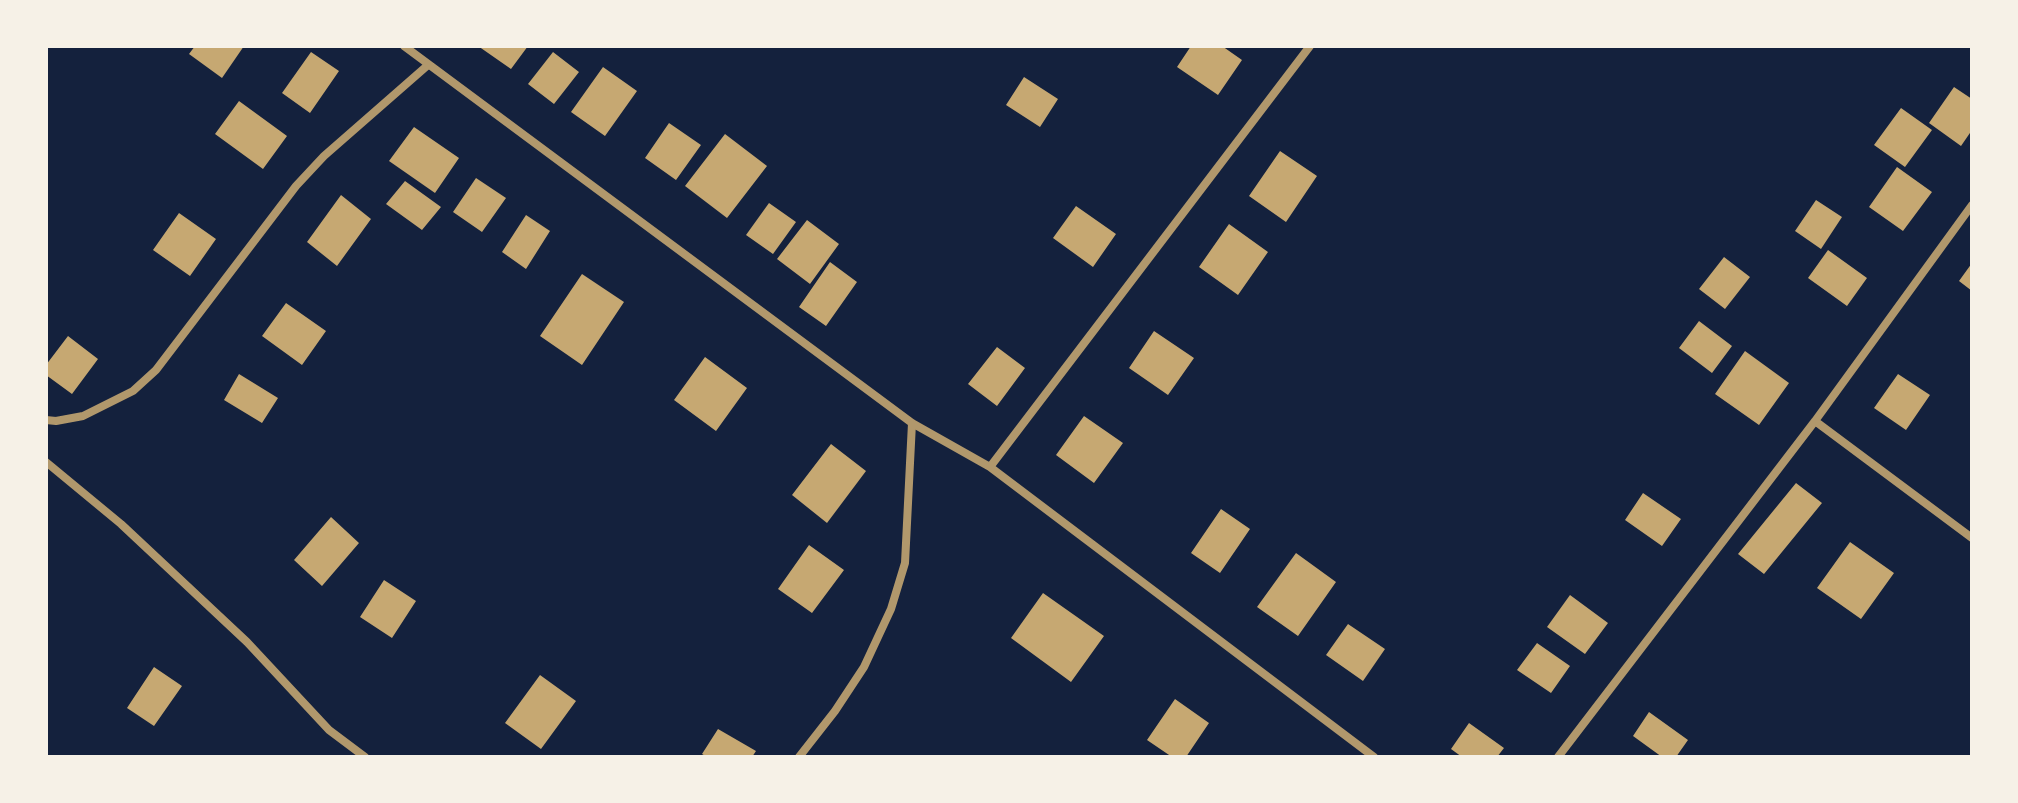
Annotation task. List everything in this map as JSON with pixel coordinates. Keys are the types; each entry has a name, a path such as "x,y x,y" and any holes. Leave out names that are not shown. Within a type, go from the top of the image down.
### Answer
{"street":[{"path":"404,46 414,49 428,65 912,423 990,467 1374,757"},
{"path":"990,467 1306,47"},
{"path":"46,420 83,416 111,404 133,391 156,370 296,186 324,156 428,65"},
{"path":"1558,757 1815,421 1972,205"},
{"path":"1815,421 1972,538"},
{"path":"799,757 864,667 891,609 905,563 912,423"},
{"path":"46,462 121,524 247,642 329,730 365,757"}],"building":[{"path":"195,46 244,46 222,78 189,54"},
{"path":"478,46 528,46 511,69"},
{"path":"1191,46 1222,46 1242,60 1218,95 1177,67"},
{"path":"311,52 339,71 310,113 282,93"},
{"path":"553,52 579,72 554,104 528,84"},
{"path":"603,67 637,91 605,136 571,112"},
{"path":"1024,77 1058,99 1040,127 1006,105"},
{"path":"1954,87 1972,99 1972,130 1961,146 1929,123"},
{"path":"239,101 287,136 263,169 215,134"},
{"path":"1901,108 1932,130 1905,167 1874,145"},
{"path":"669,123 701,145 676,180 645,158"},
{"path":"414,127 459,158 435,193 389,161"},
{"path":"725,134 767,166 727,218 685,186"},
{"path":"1280,151 1317,176 1286,222 1249,196"},
{"path":"1897,167 1932,192 1903,231 1869,207"},
{"path":"476,178 506,198 482,232 453,212"},
{"path":"405,181 441,207 422,230 386,204"},
{"path":"341,195 371,219 337,266 307,242"},
{"path":"1816,200 1842,217 1821,249 1795,231"},
{"path":"769,203 796,222 773,254 746,235"},
{"path":"1076,206 1116,234 1093,267 1053,238"},
{"path":"179,213 216,239 190,276 153,250"},
{"path":"526,215 550,231 526,269 502,252"},
{"path":"807,220 839,244 810,284 777,259"},
{"path":"1229,224 1268,252 1238,295 1199,267"},
{"path":"1828,250 1867,278 1847,306 1808,278"},
{"path":"1724,257 1750,277 1725,309 1699,289"},
{"path":"830,262 857,282 826,326 799,307"},
{"path":"1972,263 1972,291 1959,281"},
{"path":"582,274 624,302 582,365 540,336"},
{"path":"286,303 326,331 302,365 262,336"},
{"path":"1699,321 1732,346 1712,373 1679,348"},
{"path":"1154,331 1194,358 1168,395 1129,368"},
{"path":"68,336 98,359 72,394 46,375 46,365"},
{"path":"997,347 1025,368 997,406 968,384"},
{"path":"1745,351 1789,383 1759,425 1715,394"},
{"path":"705,357 747,388 716,431 674,400"},
{"path":"239,374 278,398 262,423 224,400"},
{"path":"1898,374 1930,395 1906,430 1874,408"},
{"path":"1084,416 1123,443 1094,483 1056,455"},
{"path":"831,444 866,471 827,523 792,495"},
{"path":"1796,483 1822,503 1764,574 1738,554"},
{"path":"1643,493 1681,519 1662,546 1625,520"},
{"path":"1221,509 1250,529 1220,573 1191,553"},
{"path":"331,517 359,543 322,586 294,560"},
{"path":"1850,542 1894,573 1861,619 1817,588"},
{"path":"809,545 844,570 812,613 778,589"},
{"path":"1296,553 1336,582 1298,636 1257,607"},
{"path":"384,580 416,601 392,638 360,617"},
{"path":"1043,593 1104,636 1071,682 1011,638"},
{"path":"1570,595 1608,623 1585,654 1547,627"},
{"path":"1348,624 1385,649 1363,681 1326,655"},
{"path":"1537,643 1570,666 1551,693 1517,670"},
{"path":"154,667 182,686 154,726 127,708"},
{"path":"540,675 576,701 541,749 505,723"},
{"path":"1175,699 1209,723 1186,757 1172,757 1147,740"},
{"path":"1649,712 1688,740 1676,757 1662,757 1633,736"},
{"path":"1469,723 1504,748 1497,757 1462,757 1451,749"},
{"path":"718,729 756,751 752,757 707,757 702,754"}]}
